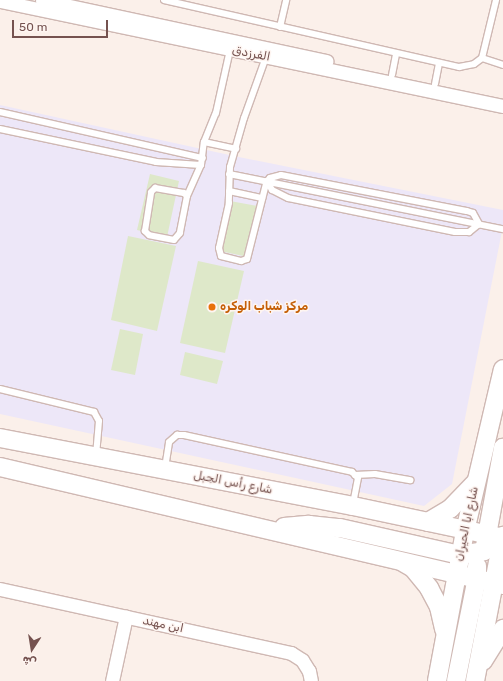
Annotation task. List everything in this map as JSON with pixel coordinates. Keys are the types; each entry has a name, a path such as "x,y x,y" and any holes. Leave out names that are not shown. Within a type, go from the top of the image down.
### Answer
{"main road":[{"name":"شارع ابا الحيران","path":"437,681 456,573 489,549 465,531 503,369"},
{"name":"شارع رأس الجبل","path":"0,438 96,455 428,522 465,531 489,549"},
{"path":"476,677 491,582 489,549 503,448"},
{"path":"0,467 491,582"},
{"path":"428,522 450,509 477,481"},
{"path":"265,528 309,525 489,549"},
{"path":"398,559 413,568 429,588 439,607 445,638"},
{"path":"456,681 491,582"},
{"path":"476,677 503,629"}],"street":[{"name":"الفرزدق","path":"42,0 86,4 503,99"},
{"name":"الفرزدق","path":"0,1 503,106"},
{"path":"0,476 26,472"},
{"name":"ابن مهند","path":"0,589 291,653 302,660 309,671 311,681"},
{"path":"112,681 126,616"}],"lane":[{"path":"164,0 396,54 464,67 474,64 482,58 496,0"},
{"path":"280,27 286,0"},
{"path":"187,196 182,192 153,189 145,228 146,233 171,240 177,238 187,196 201,165 205,146 216,113 230,50"},
{"path":"392,74 396,54"},
{"path":"266,57 244,118 229,174 229,191 219,248 221,256 228,259 241,261 249,256 267,181"},
{"path":"482,58 503,65"},
{"path":"435,84 439,63"},
{"path":"0,112 203,158"},
{"path":"0,129 156,162 201,165"},
{"path":"205,146 236,149"},
{"path":"229,174 503,229"},
{"path":"267,181 281,175 316,180 467,211 473,213 479,224"},
{"path":"267,181 272,190 288,198 456,232 469,232 479,224"},
{"path":"229,191 262,198"},
{"path":"0,389 94,412 99,421 96,455"},
{"path":"165,470 169,442 178,435 346,470 355,475 375,474 410,480"},
{"path":"353,506 358,483 355,475"}],"shaded area":[{"path":"0,105 234,156 503,210 503,226 452,484 424,506 0,414"}],"green space":[{"path":"150,174 179,181 167,237 137,230"},
{"path":"230,201 258,206 248,257 220,251"},
{"path":"128,236 176,246 157,331 111,320"},
{"path":"198,261 244,271 225,353 180,343"},
{"path":"120,329 143,334 135,375 111,370"},
{"path":"185,352 223,361 217,384 180,375"}],"place":[{"name":"مركز شباب الوكره","path":"212,307"}]}
